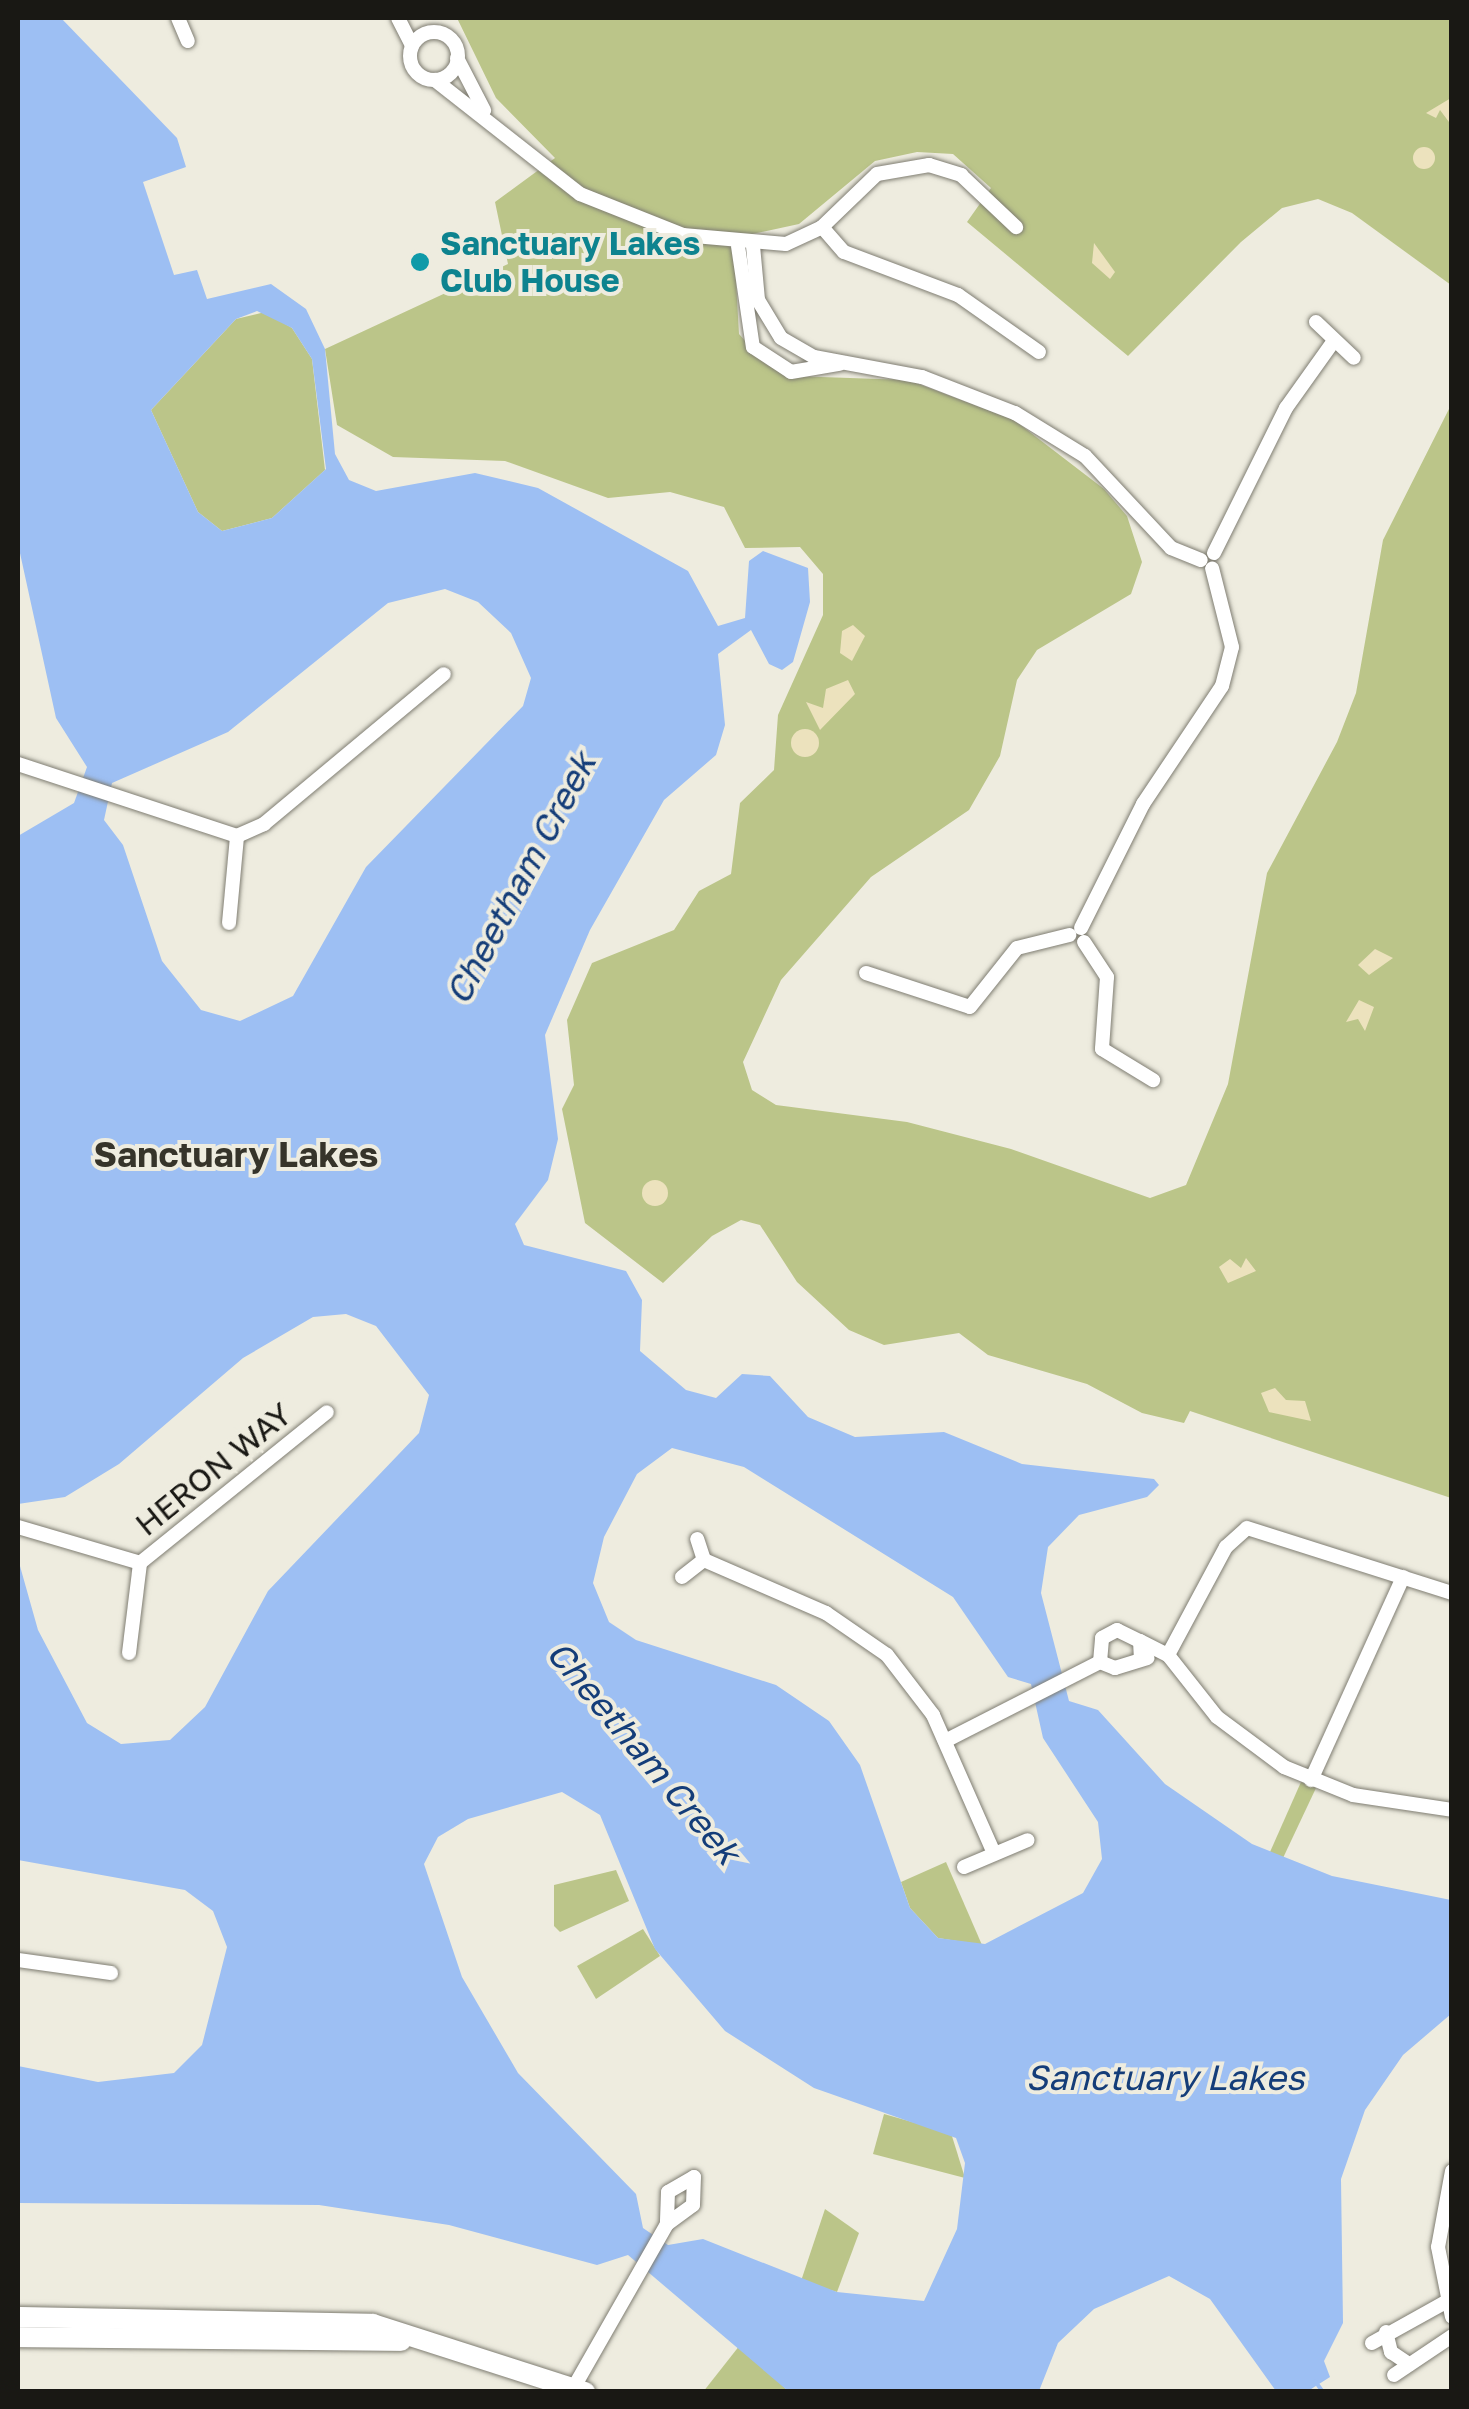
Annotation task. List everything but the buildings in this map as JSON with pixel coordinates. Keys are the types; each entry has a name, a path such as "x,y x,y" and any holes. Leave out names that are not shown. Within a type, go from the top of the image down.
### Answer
{"street":[{"path":"178,18 188,41"},
{"path":"398,18 412,46 416,72 487,115 580,194 683,235 746,246 822,227 877,174 929,164 960,175 1016,226"},
{"path":"419,18 431,33 447,37 487,115"},
{"path":"412,46 431,33"},
{"path":"435,80 458,58"},
{"path":"822,227 844,252 958,295 1040,352"},
{"path":"746,246 758,300 780,338 839,364 922,378 1029,421 1111,479 1158,538 1209,560"},
{"path":"746,246 744,330 767,362 792,372 839,364"},
{"path":"1316,322 1354,358"},
{"path":"767,362 780,338"},
{"path":"1078,935 1143,804 1229,666 1209,560 1286,408 1333,342"},
{"path":"18,764 238,836 264,824 444,674"},
{"path":"229,923 238,836"},
{"path":"866,973 970,1007 1017,948 1078,935"},
{"path":"1078,935 1107,977 1102,1049 1152,1080"},
{"name":"HERON WAY","path":"18,1527 140,1563 327,1412"},
{"path":"1168,1655 1226,1547 1247,1528 1452,1592"},
{"path":"697,1538 704,1560 858,1632 914,1686 994,1853"},
{"path":"682,1577 704,1560"},
{"path":"129,1653 140,1563"},
{"path":"1311,1780 1403,1577"},
{"path":"944,1742 1074,1683 1100,1662 1108,1632 1140,1640 1168,1655 1239,1736 1311,1780 1452,1810"},
{"path":"1140,1640 1141,1659"},
{"path":"1100,1662 1115,1668 1168,1655"},
{"path":"964,1867 1028,1840"},
{"path":"18,1960 111,1972"},
{"path":"1372,2343 1386,2332 1448,2310 1438,2226 1452,2172"},
{"path":"18,2317 321,2319 458,2347 580,2389 643,2262 667,2224"},
{"path":"1386,2332 1391,2352 1409,2364"},
{"path":"18,2338 327,2336 458,2347"},
{"path":"1394,2375 1452,2336"}],"green space":[{"path":"457,18 1451,18 1451,285 1352,213 1318,199 1282,208 1241,242 1128,356 967,222 991,188 953,154 917,152 875,161 799,224 738,237 735,264 739,334 767,365 792,376 908,380 1014,420 1104,489 1127,516 1142,562 1131,594 1037,650 1017,680 1000,756 969,810 871,877 781,980 743,1062 752,1090 776,1105 907,1122 1011,1149 1150,1198 1186,1185 1228,1084 1267,873 1337,742 1356,693 1383,540 1451,405 1451,1498 1190,1411 1184,1423 1142,1413 1087,1384 988,1355 959,1333 884,1345 849,1330 797,1282 760,1225 741,1220 712,1236 663,1283 585,1223 562,1109 574,1085 567,1020 592,963 674,930 699,891 731,874 740,803 774,770 778,715 823,615 823,574 800,547 745,548 724,507 670,492 608,498 505,461 393,457 337,425 325,349 508,264 495,202 555,158 496,98"},
{"path":"265,312 292,328 312,359 325,470 272,518 222,531 198,512 151,410 236,319"},
{"path":"1301,1782 1316,1788 1283,1858 1270,1852"},
{"path":"946,1862 982,1945 938,1938 910,1908 901,1882"},
{"path":"616,1870 629,1901 560,1932 554,1926 554,1885"},
{"path":"643,1929 660,1956 596,1999 577,1966"},
{"path":"884,2114 951,2133 965,2178 873,2154"},
{"path":"825,2209 859,2233 837,2292 801,2281"},
{"path":"740,2345 773,2375 788,2391 703,2392"}],"sand":[{"path":"1451,98 1449,122 1440,110 1436,118 1426,113"},
{"path":"1424,147 1432,150 1432,166 1424,169 1416,166 1413,158 1416,150"},
{"path":"1094,243 1115,272 1110,279 1092,263"},
{"path":"853,625 865,636 852,661 840,653 842,631"},
{"path":"848,680 855,694 820,730 806,702 823,708 826,689"},
{"path":"805,729 815,733 819,743 815,753 805,757 795,753 791,743 795,733"},
{"path":"1375,949 1393,958 1369,975 1358,965"},
{"path":"1359,1000 1374,1007 1365,1031 1358,1019 1346,1022"},
{"path":"655,1180 664,1184 668,1193 664,1202 655,1206 646,1202 642,1193 646,1184"},
{"path":"1246,1258 1256,1271 1228,1283 1219,1267 1230,1259 1241,1268"},
{"path":"1275,1388 1286,1400 1305,1401 1311,1421 1269,1412 1261,1393"}],"water":[{"name":"Sanctuary Lakes","path":"18,18 61,18 177,138 186,167 143,182 174,275 197,270 207,299 271,284 306,309 325,349 335,454 349,480 376,491 475,473 538,488 688,571 718,626 745,618 749,561 763,551 808,568 810,602 793,662 782,670 769,664 751,630 718,654 725,725 716,755 664,800 590,930 545,1035 558,1139 548,1180 515,1224 524,1245 626,1271 642,1300 640,1351 686,1390 716,1398 742,1374 770,1376 808,1417 855,1437 944,1432 1022,1464 1154,1479 1159,1485 1147,1497 1079,1515 1048,1547 1041,1593 1069,1701 1098,1710 1165,1784 1252,1844 1332,1876 1451,1900 1451,2014 1403,2055 1365,2110 1341,2179 1343,2323 1324,2361 1330,2377 1308,2391 1276,2391 1210,2299 1169,2276 1094,2309 1058,2343 1039,2391 788,2391 628,2255 597,2265 449,2225 319,2205 18,2203 18,2066 98,2082 174,2073 202,2045 227,1947 213,1911 185,1890 18,1860 18,1559 38,1630 87,1723 121,1744 170,1740 205,1707 268,1591 419,1433 429,1395 376,1326 346,1314 313,1317 243,1358 119,1464 65,1497 18,1504 18,836 74,803 87,767 56,718 18,544","holes":["257,311 292,328 312,359 326,469 272,518 222,531 198,512 151,410 236,319","445,589 478,602 511,633 531,678 523,706 366,867 293,996 240,1021 201,1010 162,961 123,845 104,820 112,783 228,732 388,603","672,1448 744,1467 953,1597 1008,1677 1031,1684 1043,1738 1098,1822 1102,1859 1083,1893 985,1944 938,1938 910,1908 860,1765 829,1721 776,1685 636,1640 609,1622 593,1583 604,1537 637,1474","562,1792 600,1815 655,1949 725,2031 814,2088 956,2138 965,2163 957,2229 924,2301 837,2292 703,2239 668,2245 643,2228 636,2194 518,2073 462,1977 424,1864 438,1837 468,1819"]}],"waterway":[{"name":"Cheetham Creek","path":"1315,2381 1323,2392"}],"place":[{"name":"Sanctuary Lakes Club House","path":"420,262"}],"district":[{"name":"Sanctuary Lakes","path":"236,1154"}]}
